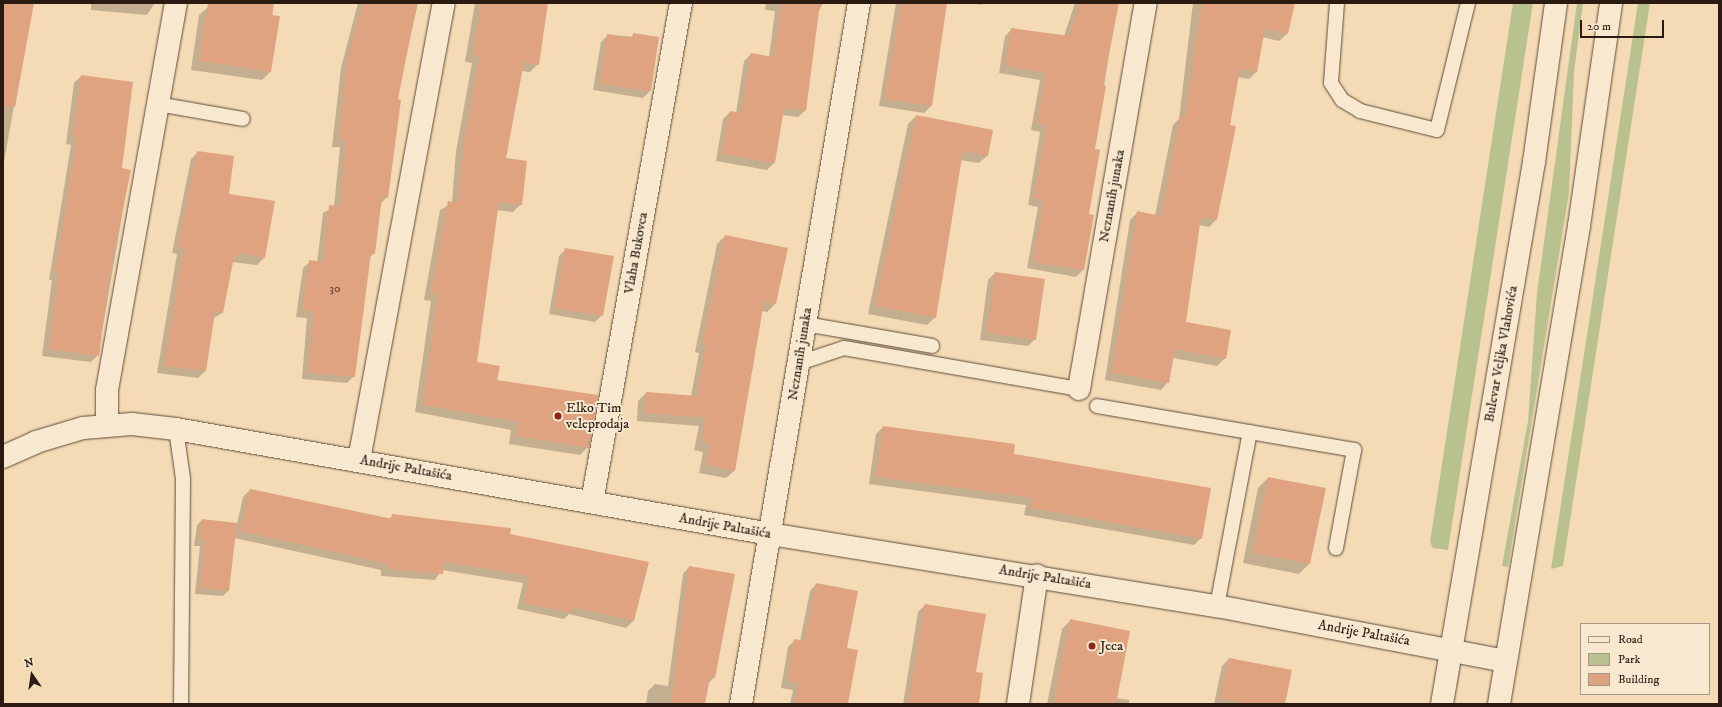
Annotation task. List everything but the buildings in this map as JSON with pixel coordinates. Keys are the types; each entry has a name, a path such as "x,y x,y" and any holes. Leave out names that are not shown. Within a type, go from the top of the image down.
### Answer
{"street":[{"path":"107,425 107,390 176,3"},
{"path":"359,460 444,3"},
{"name":"Vlaha Bukovca","path":"592,502 681,3"},
{"name":"Neznanih junaka","path":"741,704 859,3"},
{"name":"Neznanih junaka","path":"1079,389 1146,3"},
{"name":"Bulevar Veljka Vlahovića","path":"1442,704 1532,170 1556,3"},
{"path":"1499,704 1579,226 1611,3"},
{"name":"Andrije Paltašića","path":"3,457 56,435 107,425 176,429 359,460 770,534 1037,575 1217,606 1506,661"},
{"path":"1018,704 1037,575"}],"lane":[{"path":"1337,3 1331,83 1342,100 1360,111 1437,130 1468,3"},
{"path":"158,104 243,119"},
{"path":"805,324 932,346"},
{"path":"799,363 844,348 1079,389"},
{"path":"1097,406 1354,450 1336,548"},
{"path":"176,429 183,479 181,704"},
{"path":"1217,606 1250,432"}],"green space":[{"path":"1513,3 1533,3 1448,550 1433,548 1430,542"},
{"path":"1577,3 1583,3 1574,72 1569,193 1508,567 1502,566 1528,421 1537,293"},
{"path":"1638,3 1650,3 1563,566 1551,569"}],"place":[{"name":"Elko Tim veleprodaja","path":"558,416"},
{"name":"Jeca","path":"1092,646"}]}
